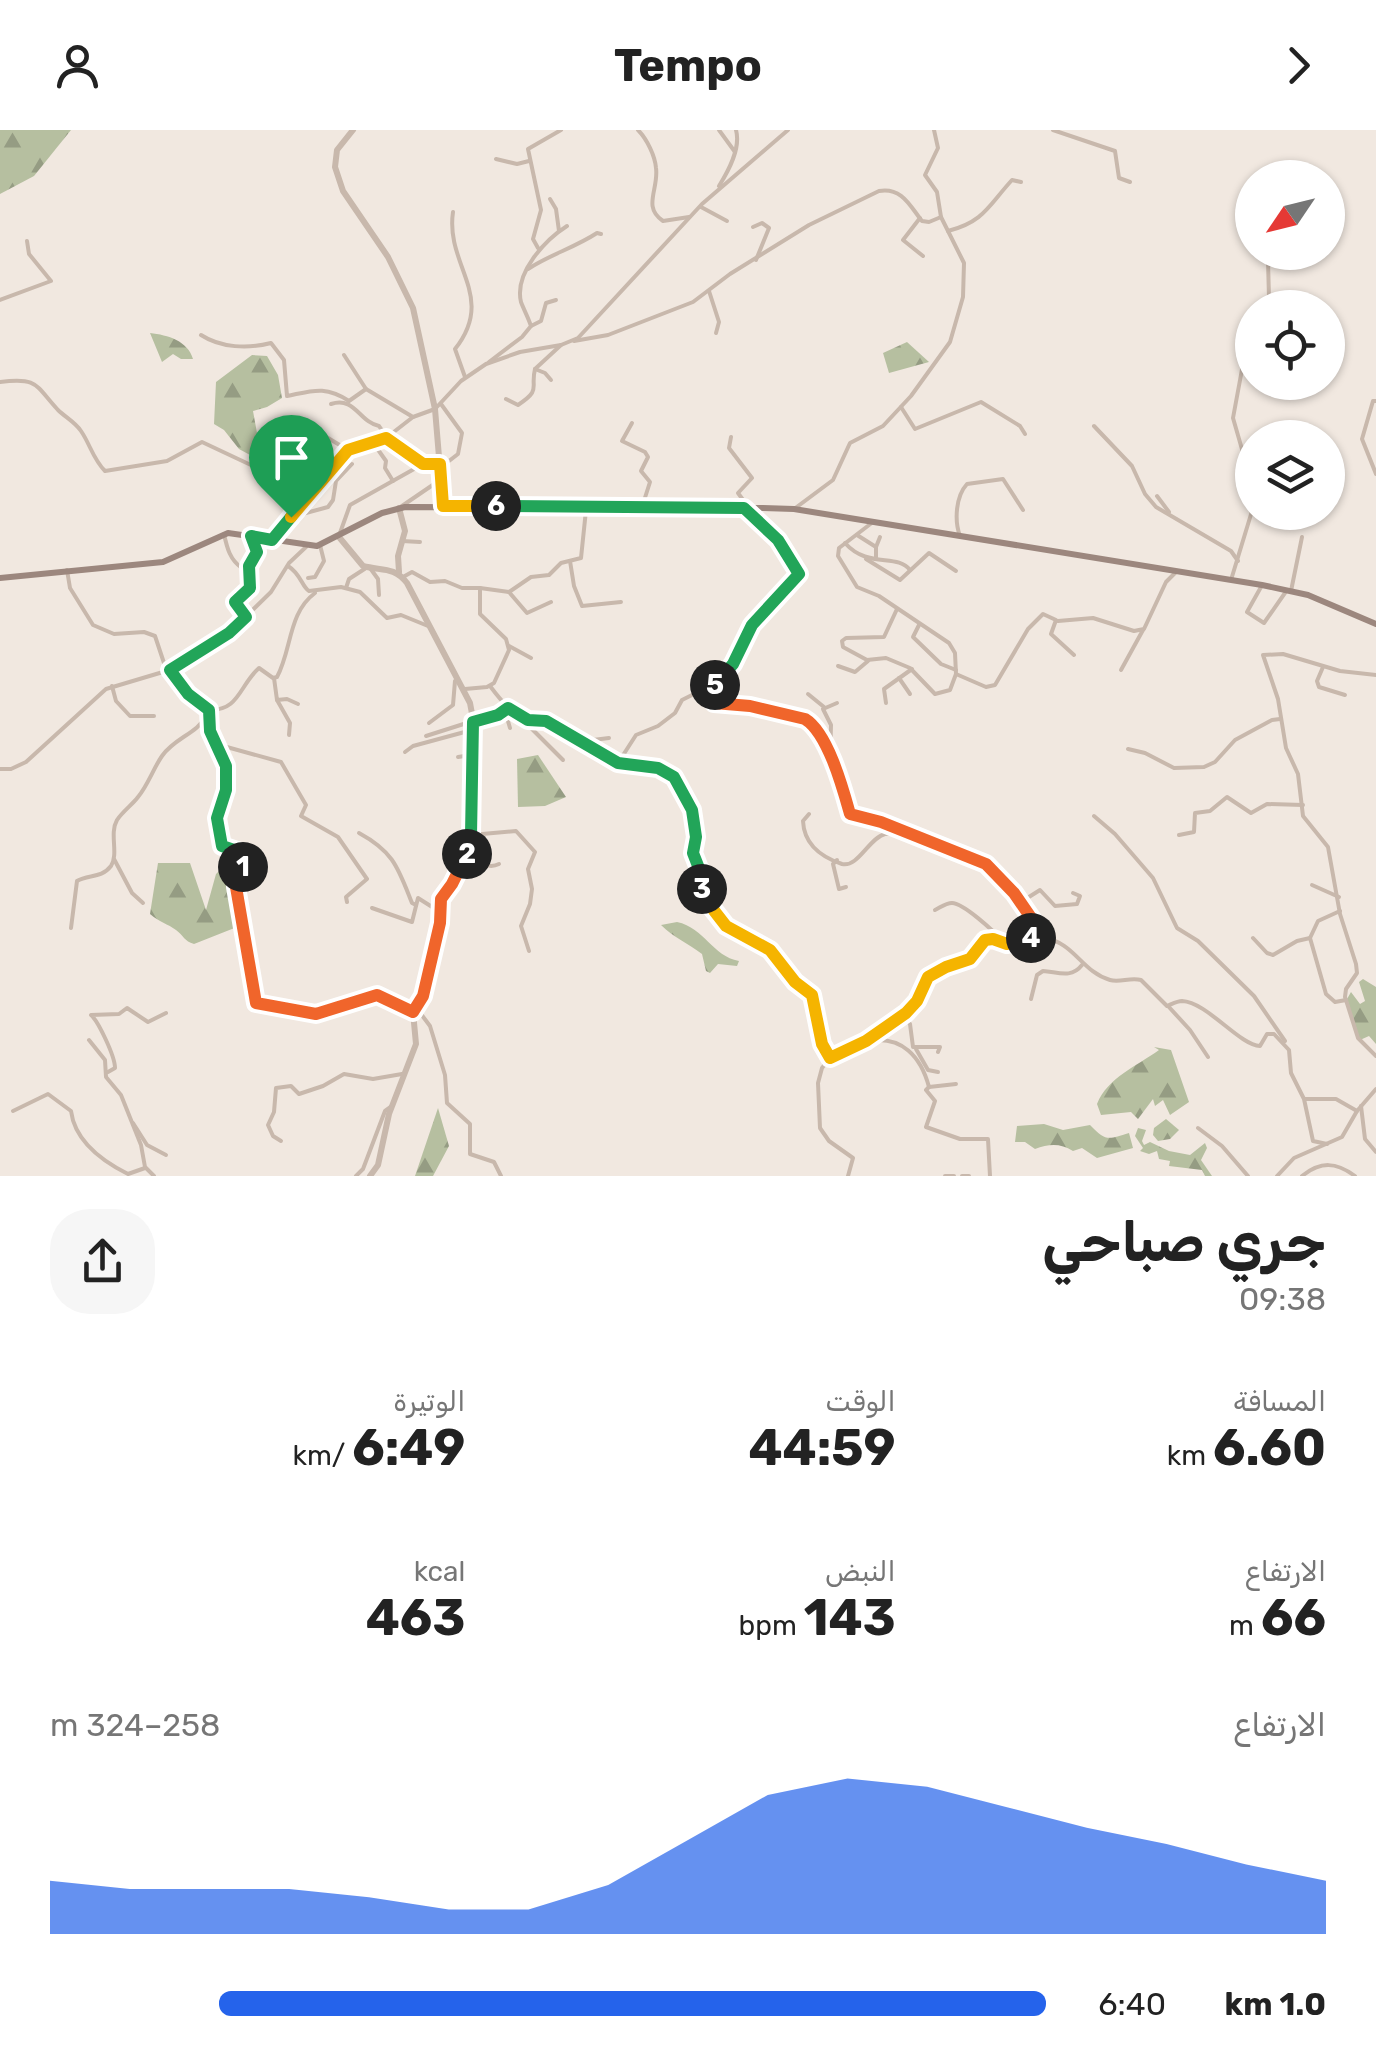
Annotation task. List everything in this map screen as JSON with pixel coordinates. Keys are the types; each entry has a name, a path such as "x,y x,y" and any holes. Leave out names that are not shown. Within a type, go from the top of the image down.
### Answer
{"main road":[{"path":"0,578 163,562 224,534 306,547 320,545 399,508 794,509 1289,590 1376,624"}],"street":[{"path":"353,130 336,153 336,172 343,191 388,257 409,297 437,406 443,506"},
{"path":"538,248 533,239 540,210 529,161 531,146 561,130"},
{"path":"638,130 656,165 650,206 664,221 690,218"},
{"path":"719,130 736,152"},
{"path":"717,190 736,152 736,130"},
{"path":"573,341 700,206 786,130"},
{"path":"794,509 834,480 851,442 875,433 902,406 946,348 960,310 964,263 941,217 937,192 926,176 938,148 934,130"},
{"path":"1053,130 1086,144 1111,149 1116,153 1118,178 1130,182"},
{"path":"496,159 517,164 529,161"},
{"path":"948,231 971,225 1000,198 1012,180 1021,182"},
{"path":"486,364 520,352 608,336 693,302 730,274 834,211 880,191 887,189 904,197 926,222 941,217"},
{"path":"550,200 556,209 559,231"},
{"path":"700,206 726,221"},
{"path":"452,212 452,239 474,305 466,336 455,348 466,377"},
{"path":"920,218 903,240 923,256"},
{"path":"753,226 762,223 770,228 756,260"},
{"path":"530,326 520,298 528,270 538,248 566,226"},
{"path":"528,270 552,253 601,234"},
{"path":"0,300 51,281 28,252 27,241"},
{"path":"709,291 719,322 716,333"},
{"path":"272,540 348,450 374,444 413,416 437,406 466,377 541,321 546,303 556,300"},
{"path":"201,335 247,348 271,344 284,360 287,396 324,389 349,400 366,388"},
{"path":"506,399 518,404 528,397 535,388 535,369 560,345"},
{"path":"344,355 366,388 413,416"},
{"path":"535,369 551,380"},
{"path":"0,382 40,385 58,410 81,430 89,450 105,471 167,460 202,442 258,468 281,470 289,482 286,523"},
{"path":"1235,425 1236,400"},
{"path":"331,404 344,401 354,406 367,423 379,426 386,438 423,464 440,466 458,454 462,433 437,406"},
{"path":"1376,401 1362,436 1376,474"},
{"path":"902,406 915,429 981,402 1020,426 1025,434"},
{"path":"632,423 622,441 645,452 648,458 641,471 650,482 642,508"},
{"path":"1094,426 1132,466 1154,505 1231,551 1238,561"},
{"path":"306,430 318,432 348,450"},
{"path":"730,437 729,448 752,478 738,493 778,540 799,574 752,625 733,664 710,694 714,703 750,706 808,720 819,732 850,814 881,822 986,864 1021,902 1045,938"},
{"path":"374,444 394,481"},
{"path":"291,517 328,507 334,500 336,482 352,464"},
{"path":"379,596 378,580 352,555 340,536 346,508 423,464"},
{"path":"370,1176 380,1160 392,1106 417,1038 413,1013 423,996 441,899 468,852 471,835 472,725 465,689 401,575 397,559 405,529 399,508 440,479"},
{"path":"960,536 956,523 958,498 967,484 1003,480 1023,510"},
{"path":"1157,496 1169,512"},
{"path":"346,588 350,579 368,567 387,568 401,575 412,572 430,582 446,580 462,588 508,592 531,577 550,576 561,563 582,554 587,506"},
{"path":"873,522 838,549 837,555 854,585 879,596 949,642 956,672 950,690 935,694 912,669 888,658 868,660 845,649 842,641 846,638 882,638 897,608"},
{"path":"1231,580 1247,530"},
{"path":"224,534 235,563 242,568 249,566"},
{"path":"857,535 876,547"},
{"path":"246,617 235,602 250,588 249,566 257,552 251,536"},
{"path":"876,560 880,537"},
{"path":"1262,585 1247,612 1263,622 1269,620 1289,590 1302,537"},
{"path":"402,541 420,542"},
{"path":"845,543 856,555 900,580 929,553 956,571"},
{"path":"308,578 315,577 324,561 320,545"},
{"path":"0,769 12,769 26,762 112,686 170,670 229,633 274,588 306,547"},
{"path":"866,559 904,563 910,572"},
{"path":"570,561 582,606 621,602"},
{"path":"288,566 300,575 305,588 314,592 346,588 360,592 388,618 401,615 428,626"},
{"path":"67,570 70,588 93,625 114,634 153,635 170,670 188,694 209,711 234,704 244,684 259,668 274,678"},
{"path":"1121,670 1166,582 1177,571"},
{"path":"480,588 480,614 509,646 531,658"},
{"path":"289,735 290,723 277,700 274,678 284,663 304,601 314,592"},
{"path":"508,592 526,613 551,602"},
{"path":"920,624 913,637 941,664 984,687 992,686 1038,616 1056,621 1093,618 1134,631 1144,629"},
{"path":"1056,621 1051,634 1074,655"},
{"path":"465,689 490,686 504,665 509,646"},
{"path":"1376,674 1355,674 1283,654 1264,654 1278,699 1286,748 1298,774 1305,820 1328,847 1331,876 1357,968 1346,1000 1358,1039 1376,1056"},
{"path":"838,666 856,672 868,660"},
{"path":"1323,667 1317,681 1319,688 1345,695"},
{"path":"886,703 883,690 912,669"},
{"path":"429,723 453,705 455,671"},
{"path":"899,678 910,694"},
{"path":"618,763 636,735 658,726 693,693 716,684"},
{"path":"112,686 116,700 130,716 154,716"},
{"path":"490,686 506,710 510,728"},
{"path":"808,694 824,707 832,727 830,760"},
{"path":"277,700 298,704"},
{"path":"824,707 837,703"},
{"path":"506,710 530,721 544,720 618,763 661,768 679,783 692,810 696,837 693,853 705,899 726,926 770,950 795,982 812,995 822,1044 830,1058"},
{"path":"405,752 506,710"},
{"path":"209,711 210,731 226,766 226,790 217,818 222,846 240,852 244,858 236,887 255,1002 316,1014 377,995 424,1016 448,1084 449,1107 470,1124 470,1154 494,1162 501,1176"},
{"path":"143,904 132,893 114,859 114,831 120,816 138,797 166,750 201,726 209,711"},
{"path":"521,718 563,760"},
{"path":"1128,749 1174,768 1204,767 1215,762 1235,740 1280,719"},
{"path":"426,736 472,725"},
{"path":"581,742 609,738"},
{"path":"216,744 284,764 306,804 302,816 338,836 367,879 346,897 347,902"},
{"path":"458,757 470,756"},
{"path":"1179,835 1194,832 1195,813 1210,810 1226,797 1252,814 1270,803 1302,804"},
{"path":"809,814 803,822 806,839 818,852 849,864 883,835 920,839"},
{"path":"1094,816 1115,834 1152,878 1177,928 1194,937 1254,996 1284,1043"},
{"path":"471,835 516,831 535,852 528,869 530,904 521,926 528,951"},
{"path":"359,833 382,846 394,859 416,905"},
{"path":"468,852 479,862 500,864"},
{"path":"70,928 77,880 100,875 114,859"},
{"path":"836,860 836,885 838,889 846,887"},
{"path":"1312,885 1339,896"},
{"path":"1021,902 1040,890 1055,906 1077,904 1080,896 1073,893"},
{"path":"372,908 411,922 416,919 418,898 440,912"},
{"path":"935,910 956,904 986,924 1005,943"},
{"path":"1340,911 1318,921 1310,938 1326,994 1335,1002 1346,1000"},
{"path":"848,1176 853,1158 829,1141 820,1128 819,1078 830,1058 866,1041 903,1015 917,1001 932,974 970,959 985,940 1005,943 1045,938 1073,950 1082,965 1110,980 1141,980 1190,1030 1208,1057"},
{"path":"1253,938 1270,955 1310,938"},
{"path":"1031,999 1037,975 1044,971 1059,976 1069,974 1082,965"},
{"path":"1168,1006 1185,1002 1219,1020 1253,1046 1262,1044 1270,1033 1284,1043 1289,1050 1292,1075 1304,1100 1312,1142 1328,1144"},
{"path":"108,1072 116,1062 99,1032 97,1020 90,1014 118,1014 127,1008 148,1022 166,1014"},
{"path":"903,1015 910,1024 913,1046 928,1070 938,1072"},
{"path":"89,1040 104,1058 106,1077 120,1095 133,1123 145,1168 154,1176"},
{"path":"866,1041 889,1040 908,1049 919,1062 929,1088 926,1090 935,1101 926,1126 960,1138 988,1139 990,1176"},
{"path":"916,1049 935,1046 940,1047 938,1052"},
{"path":"282,1141 273,1136 268,1125 274,1112 276,1088 291,1086 299,1094 344,1074 373,1078 406,1073"},
{"path":"929,1088 956,1084"},
{"path":"1277,1176 1294,1158 1344,1134 1376,1088"},
{"path":"14,1111 48,1094 71,1111 82,1140 108,1163 128,1174 145,1168"},
{"path":"1304,1100 1336,1099 1359,1108 1365,1122 1364,1136 1376,1152"},
{"path":"356,1176 386,1111 392,1106"},
{"path":"133,1123 147,1145 166,1154"},
{"path":"1198,1128 1222,1146 1248,1176"},
{"path":"1302,1176 1330,1164 1355,1176"},
{"path":"945,1176 954,1176"},
{"path":"962,1176 969,1176"}],"green space":[{"path":"0,130 71,130 34,176 0,194"},
{"path":"150,333 176,340 193,359 173,354 162,362"},
{"path":"907,342 929,362 889,373 883,353"},
{"path":"252,355 267,356 278,375 282,398 253,411 257,433 271,458 259,460 239,449 214,424 216,382"},
{"path":"538,755 566,797 545,806 518,807 517,759"},
{"path":"158,863 190,863 206,910 216,874 226,864 242,864 229,880 237,927 194,944 153,917 150,914"},
{"path":"677,922 695,930 722,954 739,961 737,966 718,964 710,973 706,971 702,954 661,925"},
{"path":"1363,979 1376,987 1376,1044 1369,1036 1360,1040 1347,999 1351,992 1360,1004 1365,1001 1359,982"},
{"path":"1154,1047 1171,1050 1189,1102 1170,1115 1163,1100 1155,1106 1153,1099 1138,1119 1131,1112 1101,1115 1097,1104 1108,1086 1159,1050"},
{"path":"438,1108 449,1146 433,1176 415,1176"},
{"path":"1166,1119 1179,1130 1170,1139 1158,1141 1153,1135 1154,1128"},
{"path":"1044,1124 1063,1130 1090,1125 1107,1138 1129,1133 1133,1148 1097,1158 1082,1148 1073,1151 1054,1145 1035,1149 1025,1142 1015,1142 1017,1126"},
{"path":"1138,1128 1146,1130 1144,1145 1150,1142 1169,1151 1190,1155 1205,1143 1207,1148 1201,1160 1212,1176 1205,1176 1202,1170 1169,1166 1170,1161 1159,1159 1157,1151 1140,1151 1143,1148 1135,1136"}],"route":[{"path":"386,438 423,464 440,464 443,506 744,508 778,540 799,574 752,625 733,664 712,690 712,702 805,719 822,736 850,814 881,822 986,864 1014,893 1045,938 1007,944 985,940 970,959 928,977 917,1001 906,1013 866,1041 830,1058 822,1044 812,995 795,982 770,950 726,926 705,899 693,853 696,837 692,810 674,777 658,768 618,763 546,721 521,718 508,708 473,722 469,850 441,899 440,923 423,996 413,1012 377,995 316,1014 257,1004 236,887 244,856 223,848 217,818 226,790 225,761 210,731 209,710 188,694 170,670 229,633 246,617 235,602 250,588 249,566 257,552 251,536 272,540 291,517 348,450 386,438"}]}
